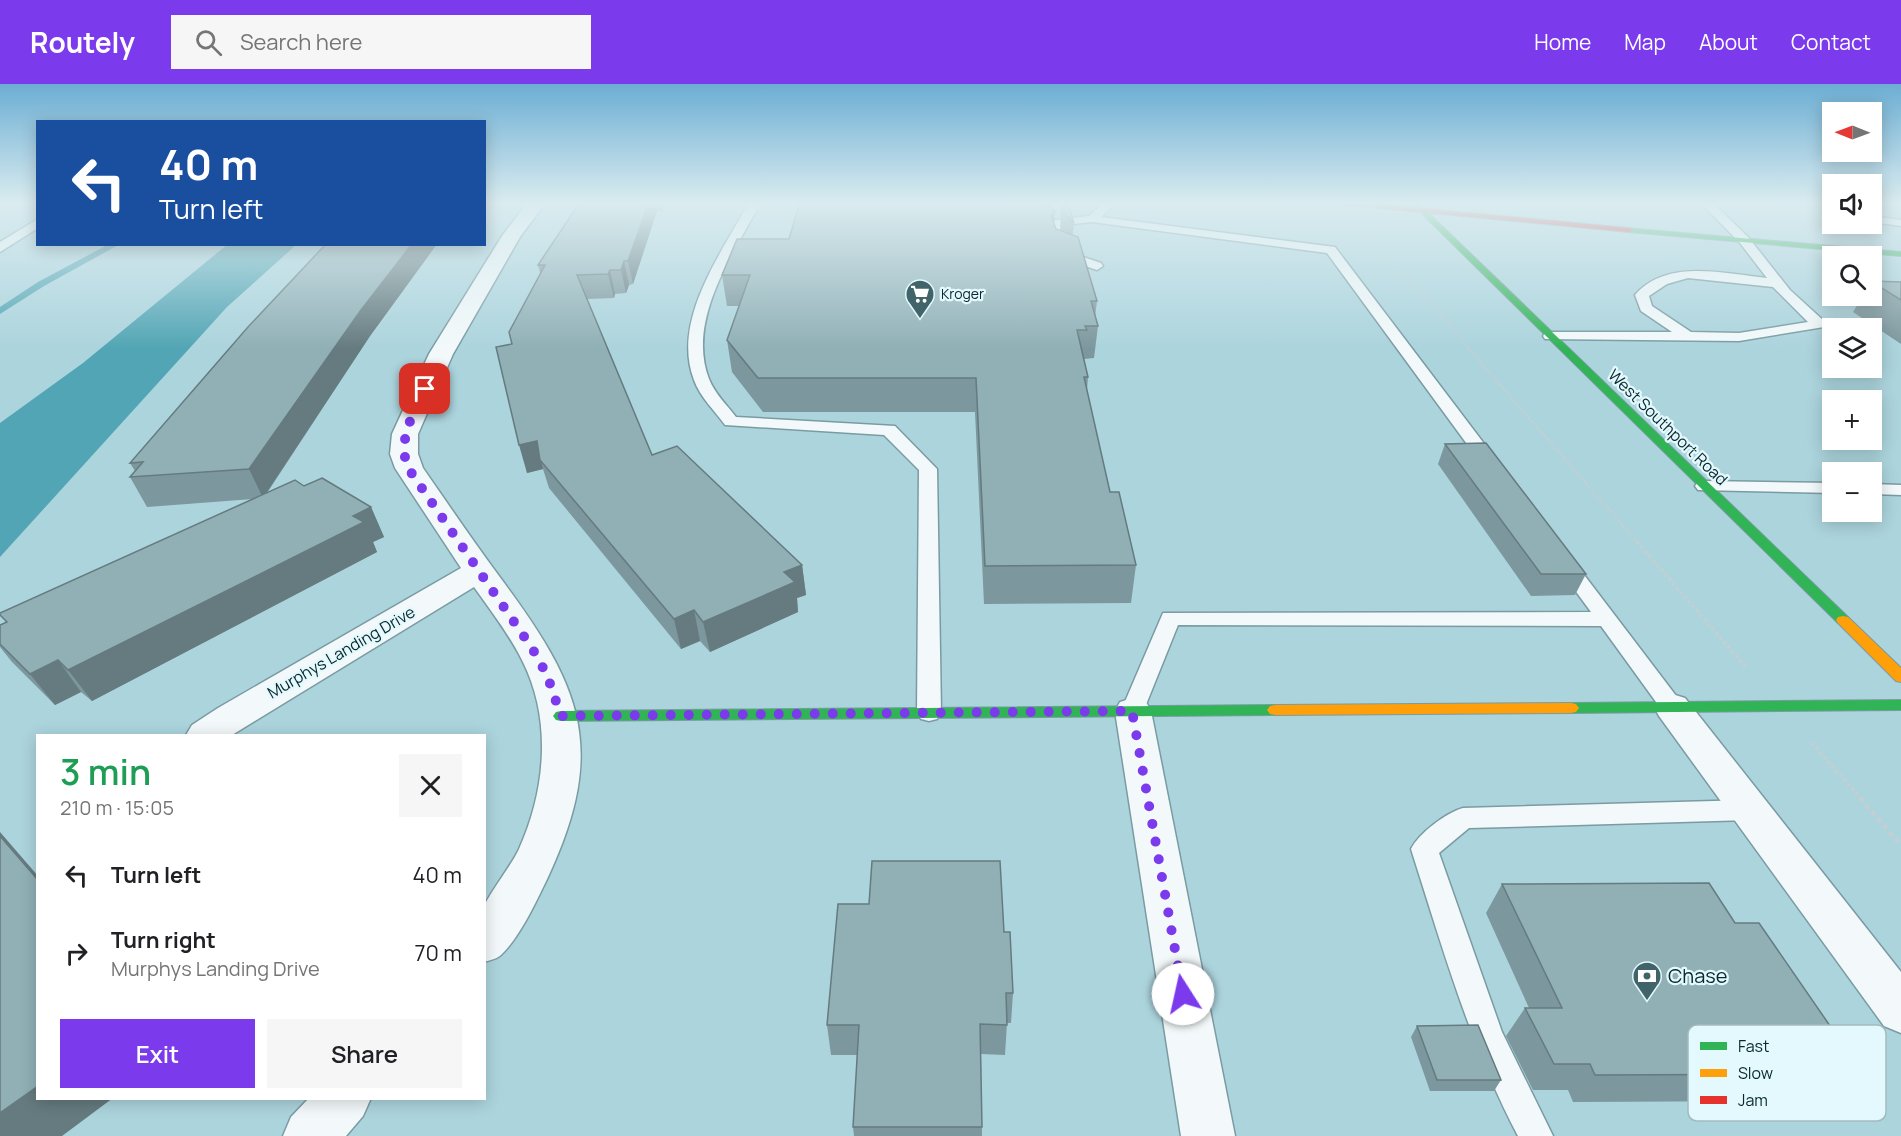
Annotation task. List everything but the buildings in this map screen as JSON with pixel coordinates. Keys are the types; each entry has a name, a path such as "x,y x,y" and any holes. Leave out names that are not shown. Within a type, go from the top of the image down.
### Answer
{"main road":[{"name":"West Southport Road","path":"1463,251 1901,677"},
{"path":"1868,251 1901,254"},
{"path":"561,716 1901,705"}],"street":[{"path":"486,939 516,896 542,846 562,771 561,716 541,663 408,468 404,454 405,434 441,354 502,251"},
{"name":"Murphys Landing Drive","path":"206,734 231,717 479,571"},
{"path":"1672,707 1901,1010"},
{"path":"1132,711 1208,1136"},
{"path":"310,1136 343,1100"}],"lane":[{"path":"730,251 703,304 694,345 701,380 731,422 889,430 928,469 929,713"},
{"path":"1059,251 1060,254 1097,266"},
{"path":"1332,251 1500,477"},
{"path":"1550,336 1738,337 1819,324 1777,283 1753,251"},
{"path":"1687,336 1646,308 1642,295 1662,281 1688,274 1777,283"},
{"path":"1704,486 1822,488"},
{"path":"1882,489 1901,490"},
{"path":"1557,552 1672,707"},
{"path":"1132,711 1170,618 1606,619"},
{"path":"1536,1136 1516,1102 1486,1028 1424,849 1463,818 1750,810"}],"path":[{"path":"1384,251 1901,845"}],"water":[{"path":"219,251 289,251 227,307 0,557 0,423 83,363"}],"waterway":[{"path":"0,311 41,284 103,251"}],"traffic: fast":[{"path":"1464,251 1843,620"},
{"path":"1868,251 1901,254"},
{"path":"1571,708 1901,705"},
{"path":"561,716 1275,710"}],"traffic: slow":[{"path":"1843,620 1901,677"},
{"path":"1275,710 1571,708"}],"place":[{"name":"Kroger","path":"920,320"},
{"name":"Chase","path":"1647,1002"}],"route":[{"path":"425,389 405,434 404,454 408,468 532,648 547,675 561,716 1132,711 1183,994"}]}
